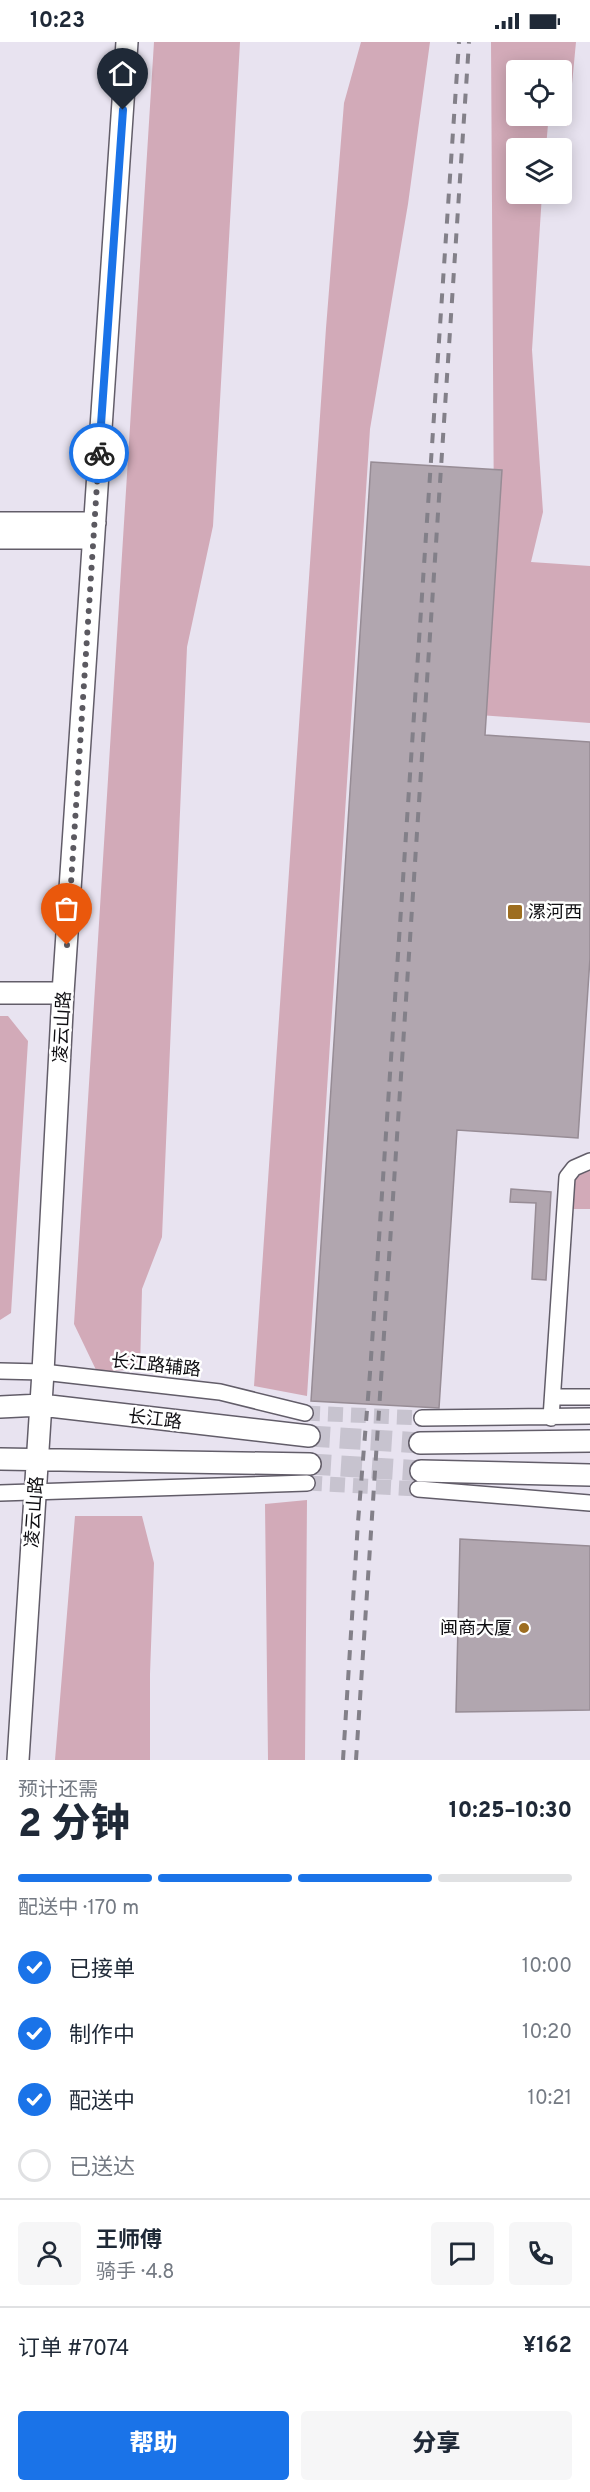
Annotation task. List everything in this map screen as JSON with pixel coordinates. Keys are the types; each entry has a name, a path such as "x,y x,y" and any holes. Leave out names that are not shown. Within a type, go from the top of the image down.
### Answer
{"street":[{"name":"凌云山路","path":"18,1760 38,1458 63,993 127,42"},
{"path":"0,523 94,531"},
{"path":"0,538 94,531"},
{"path":"0,993 63,993"},
{"path":"551,1418 567,1177 574,1168 590,1161"},
{"name":"长江路辅路","path":"0,1371 43,1372 220,1392 305,1413"},
{"path":"553,1397 590,1397"},
{"name":"长江路","path":"0,1407 41,1406 309,1436"},
{"path":"422,1418 590,1416"},
{"path":"420,1443 590,1441"},
{"path":"0,1459 38,1458 309,1473"},
{"path":"0,1493 309,1473"},
{"path":"419,1480 590,1475"},
{"path":"419,1480 590,1503"}],"shaded area":[{"path":"154,42 240,42 213,526 187,647 162,1237 142,1289 140,1369 97,1372 74,1324"},
{"path":"361,42 430,42 408,204 370,429 307,1396 254,1386 326,328 344,103"},
{"path":"491,42 576,42 572,84 572,60 506,60 506,126 548,126 547,138 506,138 506,204 541,204 532,350 543,512 531,562 590,566 590,723 479,715 494,529"},
{"path":"0,1016 8,1016 28,1041 11,1313 0,1320"},
{"path":"590,1167 590,1209 572,1209 573,1180 576,1172"},
{"path":"307,1500 305,1760 268,1760 265,1504"},
{"path":"75,1516 142,1516 154,1563 150,1760 55,1760"}],"building":[{"name":"漯河西","path":"371,462 502,470 485,735 590,742 590,958 578,1138 457,1130 439,1408 311,1401"},
{"path":"511,1189 551,1192 546,1280 532,1279 536,1203 510,1202"},
{"name":"闽商大厦","path":"460,1539 590,1546 590,1710 456,1712"}],"tunnel":[{"path":"305,1413 422,1418"},
{"path":"309,1436 420,1443"},
{"path":"310,1464 421,1471"},
{"path":"307,1483 418,1489"}],"railway":[{"path":"343,1760 459,42"},
{"path":"356,1760 469,42"}],"way so far":[{"path":"67,945 99,453"}],"place":[{"name":"漯河西","path":"515,912"},
{"name":"闽商大厦","path":"524,1628"}],"route":[{"path":"99,453 123,110"}]}
